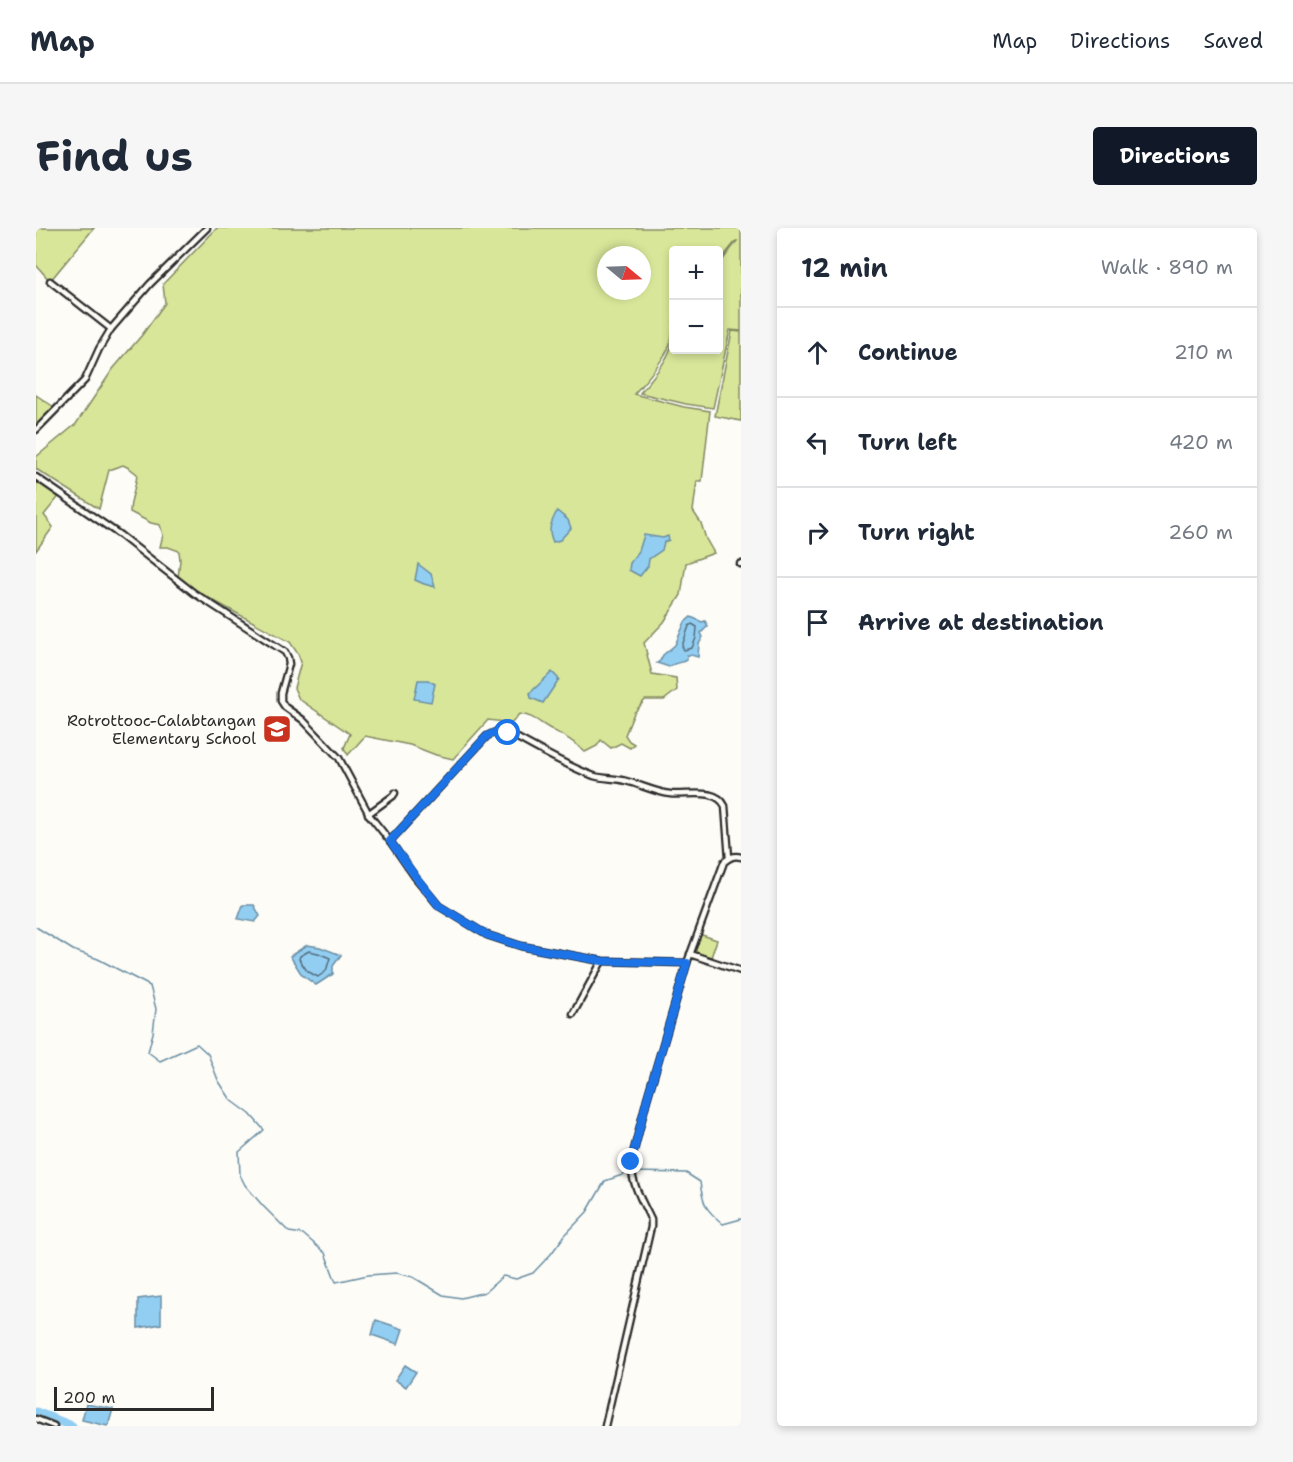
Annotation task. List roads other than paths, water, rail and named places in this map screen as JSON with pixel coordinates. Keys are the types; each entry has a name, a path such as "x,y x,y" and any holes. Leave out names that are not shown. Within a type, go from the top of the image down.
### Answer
{"street":[{"path":"36,430 85,380 111,329 150,284 207,228"},
{"path":"50,281 111,329"},
{"path":"36,477 120,535 194,593 285,652 289,664 281,701 285,707 303,720 339,758 368,814 439,906 487,935 521,946 602,961 687,963"},
{"path":"390,841 487,736 500,730 595,776 624,780 671,794 704,794 722,799 725,806 729,858"},
{"path":"368,814 395,793"},
{"path":"605,1426 651,1227 651,1220 633,1182 631,1162 690,954 724,862 729,858 741,857"},
{"path":"690,954 741,971"},
{"path":"573,1014 602,961"},
{"path":"36,1419 54,1426"}],"water":[{"path":"557,511 568,520 571,528 560,540 553,542 550,533"},
{"path":"644,535 663,538 668,536 669,540 664,542 662,550 649,559 648,566 640,576 629,570 630,563 639,551"},
{"path":"418,564 431,574 435,587 415,580"},
{"path":"691,617 705,621 708,626 701,633 703,637 699,644 698,657 687,655 687,660 669,667 657,663 675,645 685,622"},
{"path":"552,672 559,679 543,703 531,698 530,693"},
{"path":"418,680 428,680 435,684 431,702 414,699"},
{"path":"243,905 254,905 260,916 255,922 238,919"},
{"path":"307,945 341,955 333,966 333,974 316,985 302,975 290,956"},
{"path":"161,1296 161,1324 138,1328 138,1299"},
{"path":"376,1320 403,1329 398,1344 372,1335"},
{"path":"405,1365 416,1372 406,1387 395,1380"},
{"path":"86,1404 113,1409 108,1426 82,1420"}],"waterway":[{"path":"36,927 73,950 98,959 150,986 156,1009 148,1052 160,1061 197,1044 208,1054 218,1080 231,1100 250,1114 264,1130 239,1152 240,1175 245,1185 289,1232 303,1234 325,1253 336,1282 368,1275 397,1273 413,1277 443,1295 461,1298 485,1292 503,1276 516,1279 533,1273 587,1212 605,1181 628,1173"},
{"path":"634,1172 686,1173 700,1182 706,1206 723,1224 741,1219"},
{"path":"36,1412 72,1426"}],"place":[{"name":"Rotrottooc-Calabtangan Elementary School","path":"277,729"}]}
